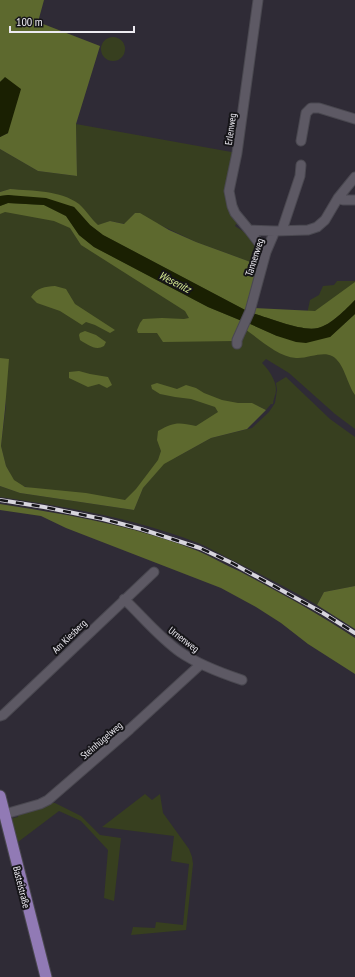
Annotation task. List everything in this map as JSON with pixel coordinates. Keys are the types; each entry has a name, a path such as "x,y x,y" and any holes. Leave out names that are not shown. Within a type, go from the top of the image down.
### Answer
{"main road":[{"name":"Basteistraße","path":"0,796 46,977"}],"street":[{"name":"Erlenweg","path":"258,0 237,153 230,191 232,206 235,213 266,252"},
{"path":"301,141 306,113 311,108 319,108 355,119"},
{"name":"Tannenweg","path":"237,344 237,340 250,311 266,252 278,230 300,176 301,165"},
{"path":"249,230 308,230 317,227 325,220 338,198 355,177"},
{"path":"338,198 343,200 355,200"},
{"name":"Am Kiesberg","path":"0,716 3,715 124,598 154,572"},
{"name":"Urnenweg","path":"124,598 166,641 180,652 201,664 242,680"},
{"name":"Steinhügelweg","path":"5,814 40,804 48,800 130,729 201,664"}],"shaded area":[{"path":"113,37 118,38 124,44 124,54 118,60 113,61 108,60 102,54 101,49 102,44 108,38"},
{"path":"76,124 237,153 230,198 249,230 236,224 235,226 247,234 261,257 259,265 196,242 135,213 125,224 110,221 98,226 230,301 305,323 310,300 319,295 323,286 334,285 337,281 355,281 355,429 335,414 289,373 266,359 262,363 272,375 276,386 273,404 271,404 266,410 258,406 173,459 211,438 252,428 269,412 275,403 277,390 276,383 286,377 330,419 355,437 355,586 324,592 317,605 206,546 174,534 100,514 0,497 0,486 20,493 134,510 143,488 160,468 126,505 69,498 11,483 10,473 6,466 1,446 6,406 0,358 0,193 35,192 10,189 0,192 0,149 38,171 77,176"},
{"path":"145,794 152,800 160,794 163,813 189,849 192,857 193,864 186,930 131,935 133,927 155,928 156,922 183,925 189,864 171,861 174,836 102,827"},
{"path":"50,803 55,803 81,816 100,835 121,838 114,901 104,898 108,850 81,821 59,811 18,842 12,821 13,818 18,817 17,814"}],"green space":[{"path":"0,0 44,0 38,22 100,46 76,124 77,176 38,171 0,149 0,137 8,133 5,78 0,82"},
{"path":"10,189 46,192 72,199 84,209 98,225 110,221 124,224 135,213 140,213 169,230 196,242 259,265 247,311 103,235 90,225 74,207 8,195 0,196 0,192"},
{"path":"8,203 44,205 66,216 79,235 94,247 208,307 242,321 234,341 163,342 157,333 138,333 137,330 143,319 189,318 185,311 81,245 70,228 54,221 5,212 0,214 0,206"},
{"path":"355,282 355,300 328,324 318,328 303,328 252,313 254,308 315,311"},
{"path":"55,286 66,289 75,304 115,330 110,333 86,322 82,325 60,311 37,303 31,297 39,289"},
{"path":"355,314 355,395 340,363 332,356 324,354 300,358 289,357 269,347 245,329 248,323 277,336 330,337"},
{"path":"85,331 96,335 106,342 104,346 95,348 80,340 80,333"},
{"path":"0,358 9,359 1,446 6,466 14,480 25,487 86,493 125,500 136,489 158,460 161,451 157,440 158,431 176,424 196,426 218,412 215,407 191,399 160,394 152,389 151,385 157,383 177,389 186,385 222,400 238,403 252,403 266,410 247,429 211,438 164,464 143,488 134,510 20,493 0,486"},
{"path":"79,371 108,377 112,385 107,388 99,384 88,387 69,378 69,372"},
{"path":"0,504 50,512 126,528 174,542 203,553 284,595 355,638 355,674 308,644 281,623 256,607 221,588 66,528 41,516 0,510"},
{"path":"355,586 355,629 317,605 324,592"}],"water":[{"path":"5,77 21,89 8,133 0,137 0,82"},
{"name":"Wesenitz","path":"8,195 46,198 74,207 90,225 103,235 247,311 242,321 208,307 94,247 79,235 66,216 44,205 8,203 0,206 0,196"},
{"path":"355,300 355,314 330,337 306,343 296,342 277,336 248,323 252,313 303,328 318,328 328,324"}],"railway":[{"path":"0,500 103,519 141,529 200,548 232,563 323,613 355,633"}]}
